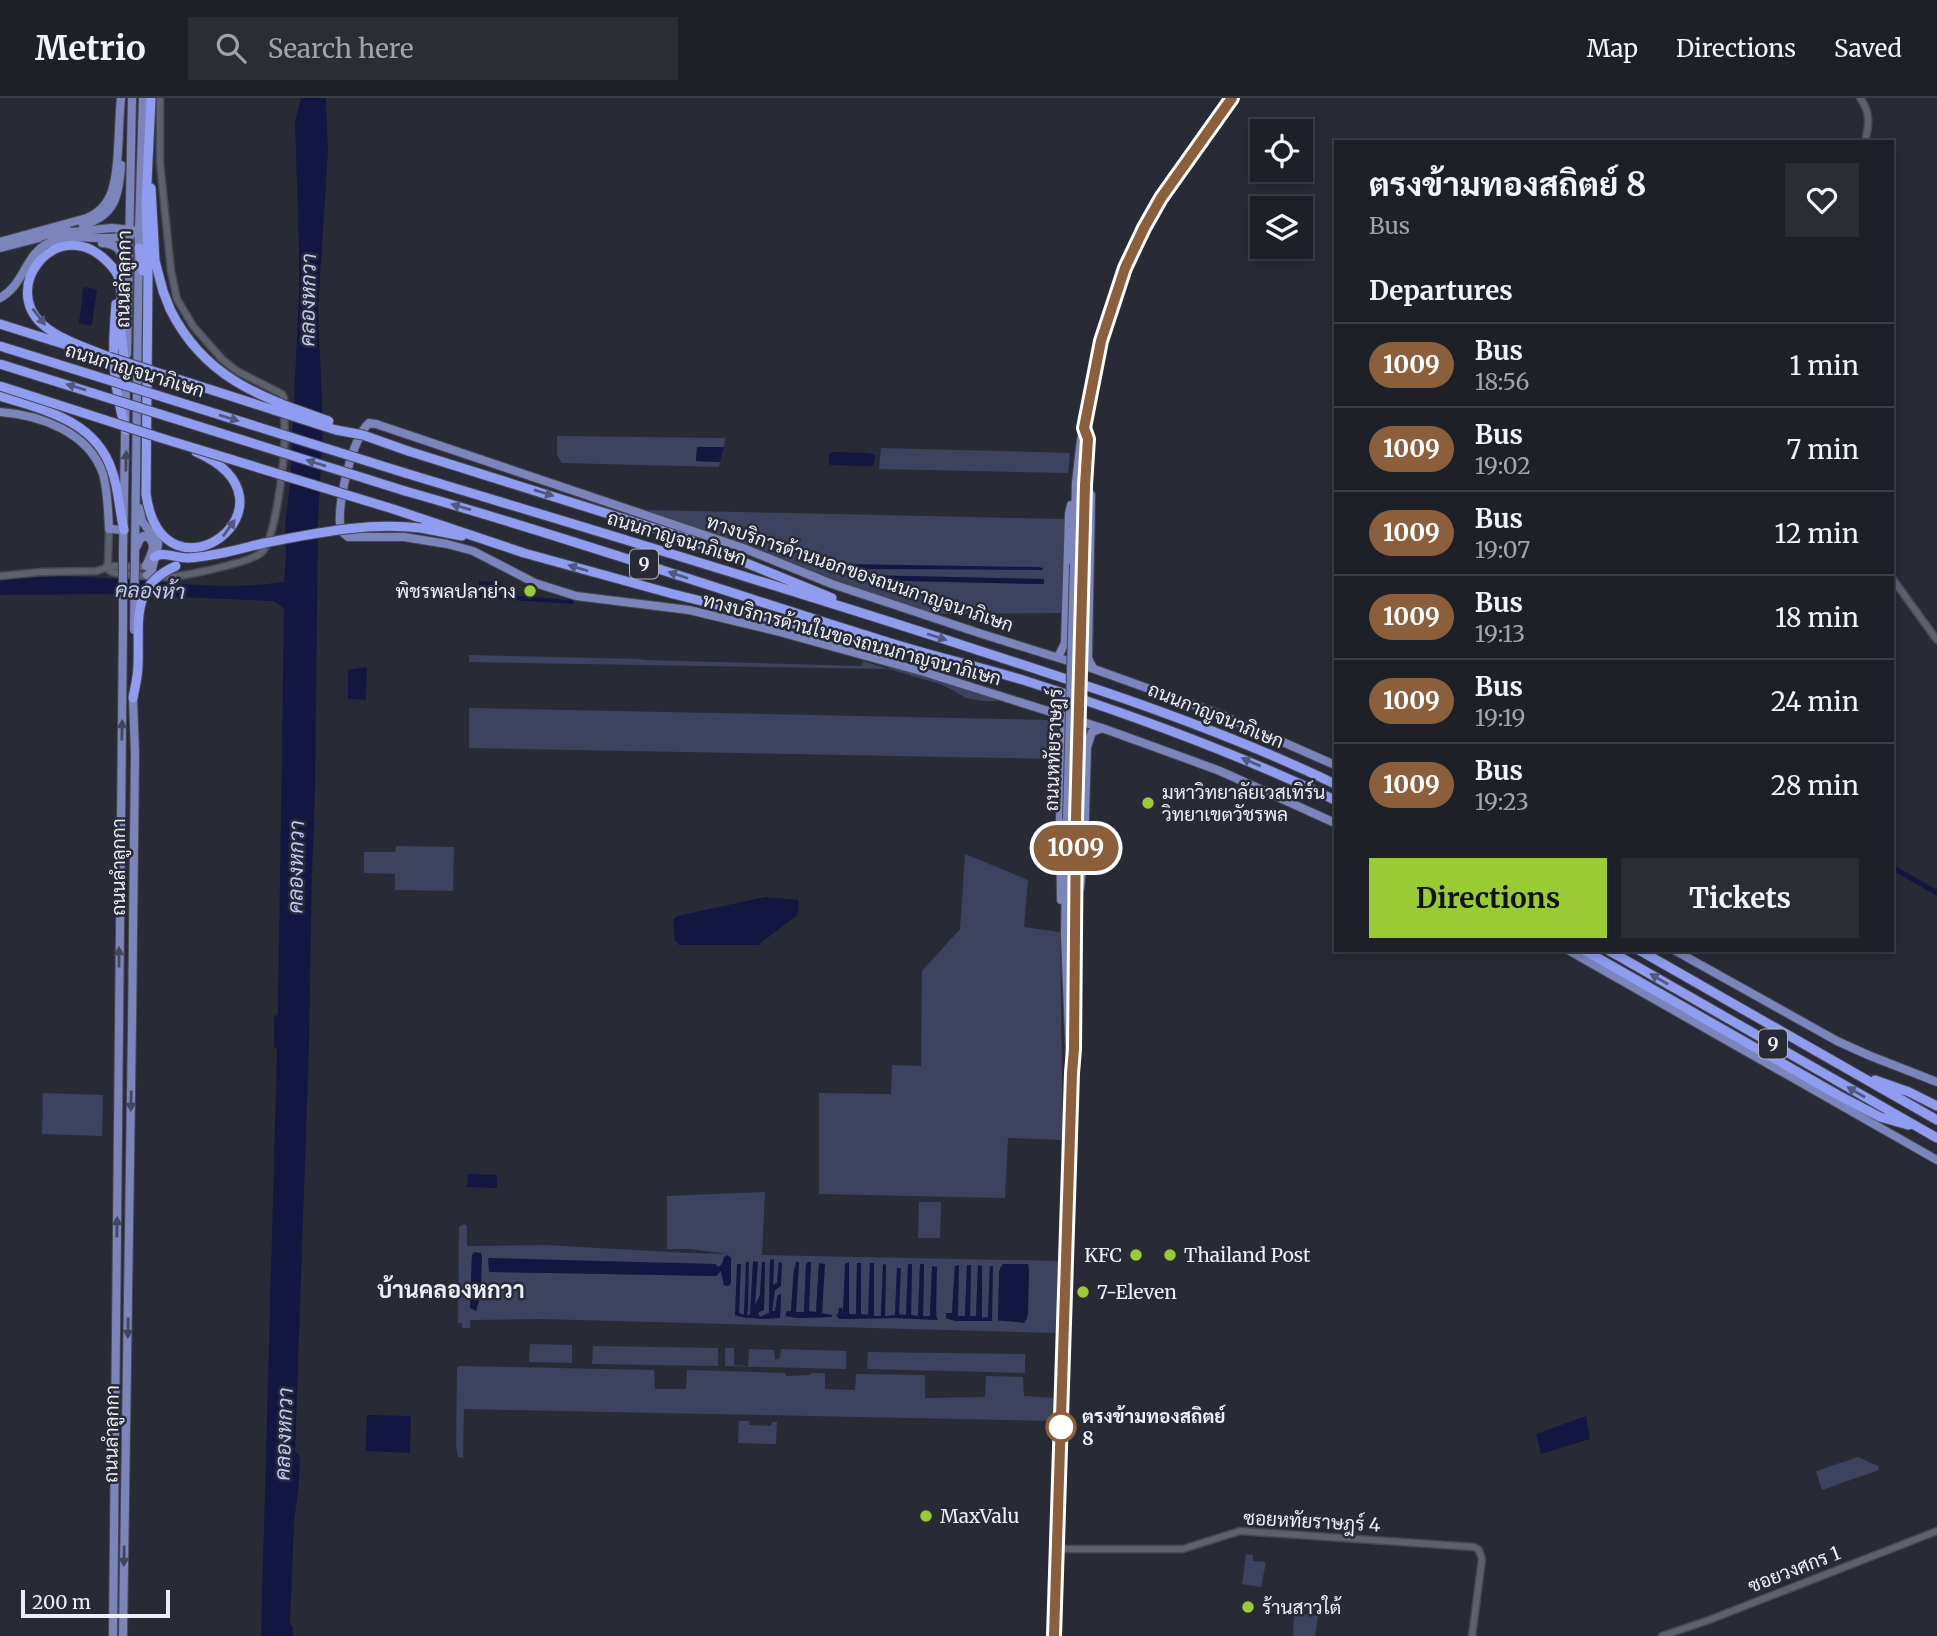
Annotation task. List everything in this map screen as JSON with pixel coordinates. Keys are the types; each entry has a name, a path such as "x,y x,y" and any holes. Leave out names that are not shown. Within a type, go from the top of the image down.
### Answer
{"highway":[{"path":"145,449 148,274 146,203 151,98"},
{"path":"148,162 155,261 170,309 199,352 215,368 242,387 408,451 685,538 872,615"},
{"path":"109,357 62,337 45,326 31,306 28,289 32,271 43,257 61,246 78,245 98,253 116,272 120,288 126,377"},
{"path":"139,248 143,264 146,494 150,513 158,530 170,541 194,548 217,541 228,533 238,512 239,502 232,478 220,465 205,456 162,438"},
{"path":"112,269 116,291 113,367 118,403 126,430"},
{"path":"0,324 336,430 363,435"},
{"name":"ถนนกาญจนาภิเษก","path":"0,346 872,615 1137,702 1254,747 1334,784"},
{"name":"ถนนกาญจนาภิเษก","path":"0,364 405,491 503,519 883,641 1021,680 1132,716 1248,761 1334,800"},
{"path":"0,386 455,528 481,539"},
{"path":"0,396 60,416 76,424 93,438 114,474 124,530"},
{"path":"155,557 161,554 191,558 352,527 421,528 481,539 673,594 816,629 883,641"},
{"path":"134,698 141,598 157,577 176,566 221,552"},
{"path":"1588,952 1880,1117 1917,1127"},
{"name":"9","path":"1611,952 1937,1138"},
{"name":"9","path":"1643,952 1937,1120"},
{"path":"1689,997 1726,1031"},
{"path":"1851,1070 1937,1106"}],"main road":[{"path":"0,248 91,223 113,206 119,183 123,98"},
{"path":"0,242 87,218 105,205 113,187 123,98"},
{"name":"ถนนลำลูกกา","path":"113,1636 123,553 132,98"},
{"name":"ถนนลำลูกกา","path":"123,1636 139,232 143,98"},
{"name":"ถนนหทัยราษฎร์","path":"1072,1073 1068,1048 1065,935 1081,484 1088,439 1084,428 1101,341 1129,259 1161,198 1232,98"},
{"path":"130,178 140,178"},
{"path":"36,238 72,231 139,232"},
{"path":"85,238 102,233"},
{"path":"0,298 13,289 33,256 47,243 63,237 113,244 122,254 127,330"},
{"path":"0,412 42,421 72,435 88,449 103,475 109,529 124,530"},
{"name":"ทางบริการด้านในของถนนกาญจนาภิเษก","path":"369,423 362,429 340,504 339,523 341,531 348,537 404,537 461,548 486,557 535,583 576,596 689,610 924,672 1102,728 1220,771 1334,822"},
{"name":"ทางบริการด้านนอกของถนนกาญจนาภิเษก","path":"369,423 743,548 832,584 1094,669 1219,714 1334,765"},
{"path":"1058,657 1065,643 1069,514 1081,484 1091,495 1088,657 1094,669"},
{"path":"136,492 140,516 157,541 158,547 147,570"},
{"path":"135,556 141,538 150,538 153,547 147,570"},
{"path":"1065,634 1079,641 1089,635"},
{"path":"1057,713 1065,732 1059,889 1065,935"},
{"path":"1075,936 1084,850 1087,747 1092,732 1102,728"},
{"name":"ถนนหทัยราษฎร์","path":"1054,1636 1074,1049 1075,936 1071,819"},
{"path":"1572,952 1937,1160"},
{"path":"1678,952 1837,1041 1937,1082"},
{"path":"114,1589 124,1590"}],"street":[{"path":"107,567 115,573 147,570 159,577 191,573 257,556 265,548 275,515 284,462 282,394 244,375 222,359 193,326 177,299 171,271 160,163 160,98"},
{"path":"1860,98 1869,117 1865,140"},
{"path":"107,567 109,529"},
{"path":"0,576 97,571 107,567"},
{"path":"1894,581 1937,640"},
{"name":"ซอยหทัยราษฎร์ 4","path":"1057,1549 1183,1549 1240,1531 1468,1546 1479,1550 1482,1559 1472,1636"},
{"name":"ซอยวงศกร 1","path":"1662,1636 1937,1531"}],"shaded area":[{"path":"557,436 725,438 724,447 697,447 696,461 720,462 719,467 562,463 557,455"},
{"path":"881,448 1070,453 1068,473 879,469"},
{"path":"645,510 1066,519 1063,613 930,614","holes":["842,564 1042,570 857,568 858,574 862,575 1044,579 1043,584 862,580"]},
{"path":"469,655 862,666 863,661 888,669 469,662"},
{"path":"890,666 999,698 998,701 983,701 966,698 943,685 888,669"},
{"path":"469,708 1050,720 1060,733 1058,759 469,748"},
{"path":"396,846 454,847 453,891 395,890 395,874 364,873 364,852 395,852"},
{"path":"965,854 1028,880 1024,927 1060,932 1063,1140 1008,1138 1005,1198 819,1194 819,1093 891,1094 892,1065 921,1066 922,971 960,929"},
{"path":"43,1093 103,1095 102,1136 42,1134"},
{"path":"765,1192 762,1255 1060,1261 1057,1333 540,1319 470,1320 470,1328 462,1328 462,1323 458,1323 459,1227 464,1224 467,1226 467,1246 546,1245 729,1254 667,1249 667,1196","holes":["472,1255 480,1290 476,1310 470,1308","728,1256 731,1258 729,1286 724,1285 721,1271 716,1276 489,1272 718,1267","770,1260 774,1260 773,1286 777,1283 779,1262 781,1286 775,1290 772,1311 775,1311 777,1297 781,1294 780,1318 745,1318 735,1315 740,1292 739,1313 744,1314 748,1262 746,1315 751,1314 753,1262 756,1305 760,1295 762,1262 765,1262 764,1310 759,1312 759,1317 769,1313","799,1262 796,1312 804,1312 806,1265 811,1263 808,1312 816,1313 819,1264 822,1313 832,1317 786,1316 791,1311 794,1269","846,1263 849,1263 849,1314 856,1314 857,1264 861,1264 861,1314 869,1315 870,1263 874,1263 873,1316 881,1316 883,1264 886,1265 885,1316 895,1316 897,1269 900,1268 899,1315 906,1316 908,1264 912,1264 911,1316 918,1316 920,1265 924,1264 923,1316 930,1316 932,1266 937,1320 841,1319 838,1314 841,1311 843,1313","958,1265 958,1316 965,1316 967,1265 971,1266 970,1316 976,1317 978,1266 982,1266 982,1318 988,1317 990,1267 992,1321 947,1319 947,1313 952,1314 955,1266","1000,1268 1029,1269 1027,1320 999,1321"]},
{"path":"919,1202 941,1202 940,1238 918,1238"},
{"path":"530,1344 572,1345 572,1363 529,1362"},
{"path":"593,1346 718,1348 718,1366 592,1364"},
{"path":"725,1348 734,1348 734,1365 748,1366 749,1349 774,1350 775,1360 780,1358 781,1349 846,1351 846,1369 725,1366"},
{"path":"868,1352 1025,1354 1025,1373 867,1369"},
{"path":"459,1366 654,1370 655,1389 686,1389 687,1370 785,1373 786,1376 825,1373 825,1389 855,1390 856,1374 925,1375 925,1398 985,1397 986,1376 1023,1377 1024,1396 1057,1398 1056,1421 464,1409 463,1458 458,1457 456,1446"},
{"path":"739,1421 749,1421 749,1425 771,1426 772,1422 777,1422 776,1444 738,1443"},
{"path":"1858,1457 1878,1466 1879,1470 1822,1490 1816,1471"},
{"path":"1246,1554 1253,1555 1253,1561 1266,1562 1261,1587 1242,1584"},
{"path":"1294,1613 1318,1616 1315,1636 1293,1636"}],"water":[{"path":"301,98 326,98 328,152 318,308 323,427 318,525 309,1046 295,1451 300,1457 290,1624 293,1636 261,1636 277,1050 274,1046 274,1017 278,1014 284,608 273,601 103,594 0,595 0,578 70,576 233,586 284,582 299,295 295,121"},
{"path":"85,287 97,291 90,326 79,323"},
{"path":"697,447 724,447 720,462 696,461"},
{"path":"869,453 875,455 874,464 831,465 829,454"},
{"path":"841,564 1038,567 1043,568 857,569 858,574 862,575 1044,579 1044,584 862,580 839,571 836,568"},
{"path":"479,581 501,582 500,594 567,600 574,598 573,604 479,598"},
{"path":"367,667 366,700 348,699 348,670"},
{"path":"765,897 798,900 799,908 796,916 758,945 679,945 675,940 673,920 677,916"},
{"path":"468,1174 497,1175 497,1188 467,1187"},
{"path":"474,1252 481,1253 482,1258 481,1293 476,1311 470,1308"},
{"path":"728,1255 731,1258 731,1281 727,1286 724,1285 721,1271 716,1276 489,1272 488,1259 715,1264 719,1267"},
{"path":"774,1259 773,1285 777,1283 779,1262 782,1263 781,1286 775,1290 772,1311 775,1311 778,1295 781,1294 780,1318 761,1319 735,1315 737,1264 741,1264 739,1313 742,1315 746,1262 749,1262 747,1315 750,1315 753,1261 758,1262 755,1305 760,1295 762,1262 765,1262 764,1310 758,1314 761,1317 769,1313 770,1260"},
{"path":"796,1262 799,1262 796,1312 804,1312 806,1264 811,1262 809,1311 816,1312 819,1263 825,1264 822,1313 832,1317 785,1316 787,1311 791,1311"},
{"path":"849,1262 849,1314 856,1314 857,1263 861,1263 861,1314 868,1315 870,1263 874,1263 874,1316 881,1316 883,1264 886,1265 885,1316 895,1315 897,1268 901,1268 899,1314 906,1315 908,1264 912,1264 911,1315 918,1316 920,1264 924,1264 923,1316 930,1316 932,1266 937,1267 938,1320 839,1319 836,1315 839,1308 842,1308 843,1312 845,1264"},
{"path":"1003,1264 1028,1264 1028,1315 1024,1323 998,1320 999,1272"},
{"path":"959,1265 958,1316 965,1316 967,1265 971,1265 970,1316 976,1316 978,1265 982,1266 982,1318 988,1317 990,1266 993,1266 992,1321 955,1321 946,1318 946,1313 952,1313 955,1266"},
{"path":"367,1415 411,1416 410,1453 366,1451"},
{"path":"1586,1416 1590,1439 1541,1454 1536,1434"}],"waterway":[{"path":"1894,868 1937,893"}],"bus line":[{"name":"1009","path":"1054,1636 1074,1049 1076,819 1088,439 1084,428 1101,341 1125,268 1161,198 1232,98"}],"place":[{"name":"พิชรพลปลาย่าง","path":"530,591"},
{"name":"มหาวิทยาลัยเวสเทิร์น วิทยาเขตวัชรพล","path":"1148,803"},
{"name":"KFC","path":"1136,1255"},
{"name":"Thailand Post","path":"1170,1255"},
{"name":"7-Eleven","path":"1083,1292"},
{"name":"ตรงข้ามทองสถิตย์ 8","path":"1061,1427"},
{"name":"MaxValu","path":"926,1516"},
{"name":"ร้านสาวใต้","path":"1248,1607"}],"district":[{"name":"บ้านคลองหกวา","path":"451,1290"}],"water label":[{"name":"คลองหกวา","path":"308,300"},
{"name":"คลองห้า","path":"150,591"},
{"name":"คลองหกวา","path":"296,867"},
{"name":"คลองหกวา","path":"284,1434"}]}
